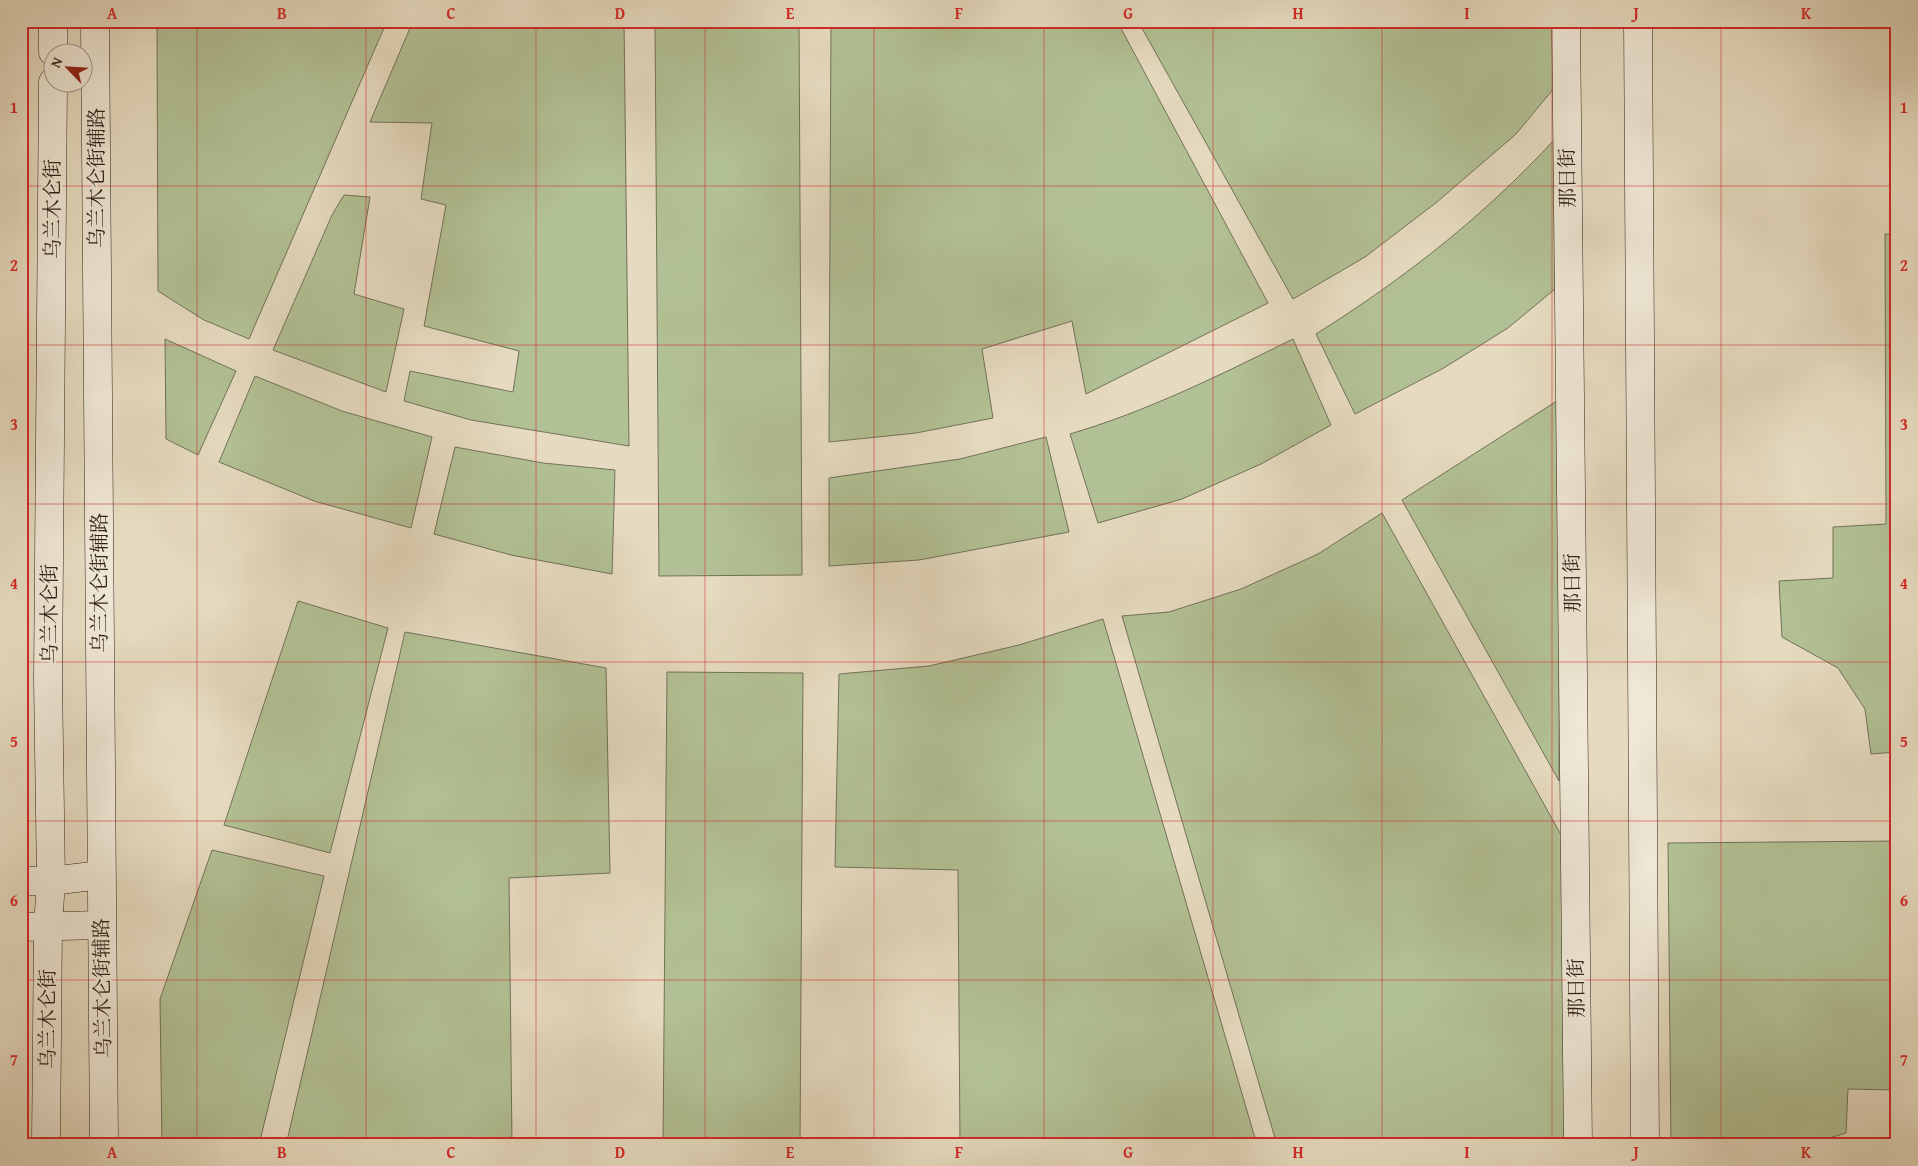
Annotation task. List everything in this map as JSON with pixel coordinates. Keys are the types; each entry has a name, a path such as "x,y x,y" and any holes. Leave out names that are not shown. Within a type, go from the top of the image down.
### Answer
{"street":[{"path":"53,21 53,42"},
{"name":"乌兰木仑街辅路","path":"95,21 104,1145"},
{"name":"那日街","path":"1566,21 1578,1145"},
{"path":"1638,21 1645,1145"},
{"name":"乌兰木仑街","path":"46,1145 48,928 51,881 48,679 53,92"},
{"path":"21,881 51,881 101,875"},
{"path":"21,927 48,928 101,925"}],"green space":[{"path":"157,21 387,21 249,339 204,320 158,291"},
{"path":"413,21 624,21 629,446 471,420 404,401 410,371 513,392 519,351 424,326 446,205 421,199 432,123 370,122"},
{"path":"655,21 799,21 802,575 659,576"},
{"path":"831,21 1117,21 1268,303 1086,394 1072,321 982,349 993,418 916,433 829,442"},
{"path":"1138,21 1553,21 1555,87 1516,134 1437,202 1365,257 1293,299"},
{"path":"1555,139 1555,289 1508,328 1442,369 1355,414 1316,334 1381,291 1442,245 1500,194"},
{"path":"344,195 370,197 354,294 404,309 386,392 273,350 332,215"},
{"path":"1885,234 1897,234 1897,752 1871,754 1865,709 1838,668 1782,637 1779,581 1833,578 1833,527 1886,524"},
{"path":"165,339 236,371 198,455 166,439"},
{"path":"1293,339 1331,425 1261,464 1182,499 1098,523 1070,434 1156,403 1211,379"},
{"path":"255,376 342,411 432,437 411,528 314,501 219,462"},
{"path":"1560,399 1559,781 1402,500"},
{"path":"1046,437 1069,532 919,560 829,566 829,478 960,459"},
{"path":"455,447 543,463 615,470 612,574 511,555 434,534"},
{"path":"1382,513 1565,842 1569,1145 1277,1145 1122,616 1169,612 1241,589 1318,554"},
{"path":"298,601 388,628 330,853 224,825"},
{"path":"1103,619 1257,1145 960,1145 958,870 835,867 839,674 929,666 1019,645"},
{"path":"405,632 606,668 610,873 509,878 512,1145 286,1145"},
{"path":"667,672 803,673 800,1145 663,1145"},
{"path":"1897,841 1897,1090 1848,1089 1846,1133 1806,1145 1671,1145 1668,843"},
{"path":"212,850 324,876 259,1145 162,1145 160,999"}]}
